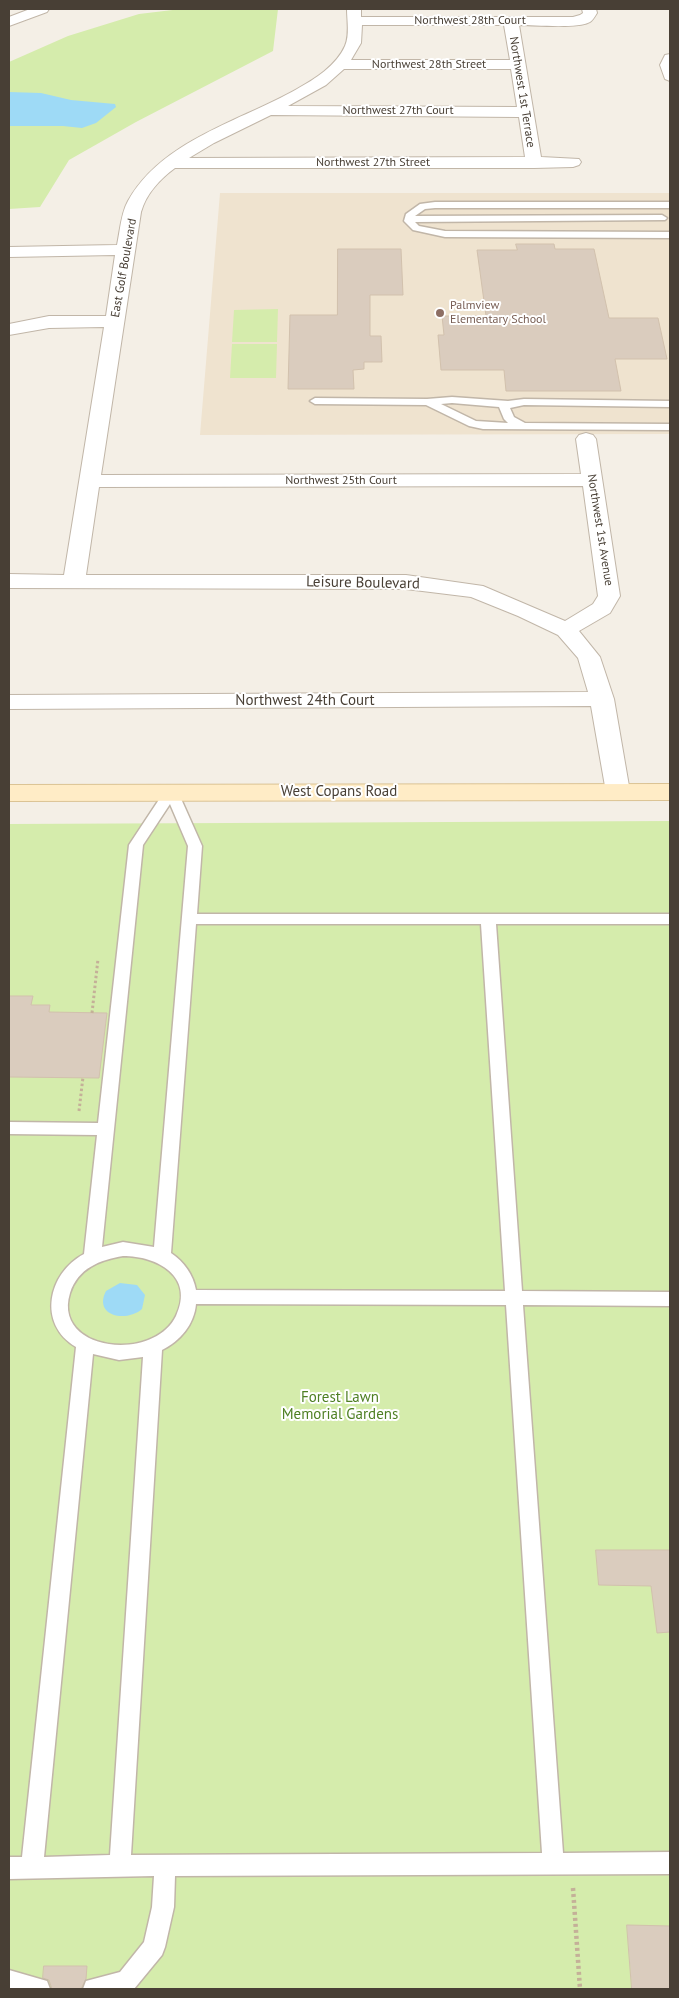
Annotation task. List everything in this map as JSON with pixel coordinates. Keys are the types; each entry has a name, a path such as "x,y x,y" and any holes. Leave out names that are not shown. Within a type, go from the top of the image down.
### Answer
{"main road":[{"name":"West Copans Road","path":"9,793 670,792"}],"street":[{"path":"9,22 42,9"},
{"name":"Northwest 28th Court","path":"354,15 511,21 573,21 587,14"},
{"name":"East Golf Boulevard","path":"74,581 91,481 125,250 135,202 152,180 210,138 270,111 313,87 341,65 353,45 354,15"},
{"name":"Northwest 1st Terrace","path":"511,21 534,163"},
{"path":"670,58 667,65 670,76"},
{"name":"Northwest 28th Street","path":"341,65 518,64"},
{"name":"Northwest 27th Court","path":"270,111 525,112"},
{"name":"Northwest 27th Street","path":"173,163 573,162"},
{"path":"9,252 125,250"},
{"path":"9,329 49,322 115,321"},
{"name":"Northwest 1st Avenue","path":"566,630 602,608 610,596 586,439"},
{"name":"Northwest 25th Court","path":"91,481 592,480"},
{"name":"Leisure Boulevard","path":"9,581 406,582 475,592 526,611 566,630 589,657 602,699 618,792"},
{"name":"Northwest 24th Court","path":"9,702 602,699"}],"lane":[{"path":"409,219 409,216 415,210 423,206 435,205 670,205"},
{"path":"409,219 416,228 445,234 669,235 658,205"},
{"path":"409,219 662,218"},
{"path":"315,401 427,402 452,400 508,404 670,404"},
{"path":"427,402 447,410 472,424 483,426 670,427"},
{"path":"508,404 504,407 509,419 522,426"},
{"path":"162,1256 195,846 171,792"},
{"path":"92,1258 136,845 171,792"},
{"path":"488,918 514,1300 562,1863"},
{"path":"189,919 670,919"},
{"path":"9,1128 106,1129"},
{"path":"124,1249 144,1250 162,1256 177,1267 186,1281 190,1298 186,1314 176,1330 160,1343 141,1351 120,1354 98,1351 79,1342 66,1328 59,1311 60,1294 69,1276 83,1262 102,1253 124,1249"},
{"path":"190,1298 670,1299"},
{"path":"32,1868 85,1345"},
{"path":"120,1866 153,1346"},
{"path":"9,1868 165,1865 670,1863"},
{"path":"94,1989 126,1981 154,1947 164,1907 165,1865"},
{"path":"9,1981 39,1989"}],"path":[{"path":"92,1013 98,959"},
{"path":"76,1129 83,1077"},
{"path":"562,1863 580,1989"}],"shaded area":[{"name":"Palmview Elementary School","path":"220,193 670,193 670,434 200,435"}],"green space":[{"path":"181,9 278,9 273,51 136,122 69,160 40,207 9,209 9,62 68,36 139,14"},
{"path":"278,309 277,342 232,342 234,310"},
{"path":"232,344 277,344 276,378 230,378"},
{"name":"Forest Lawn Memorial Gardens","path":"670,821 670,1989 9,1989 9,824"}],"water":[{"path":"9,92 41,93 71,100 115,104 116,107 96,123 82,128 9,126"},
{"path":"120,1283 137,1285 145,1295 142,1309 128,1316 113,1315 107,1311 103,1300 106,1291"}],"building":[{"path":"516,244 554,244 555,249 594,249 609,318 658,318 667,359 615,359 621,391 506,391 504,370 441,370 438,335 444,335 442,316 486,316 477,250 517,250"},
{"path":"338,249 401,249 403,295 370,295 370,336 381,336 382,362 364,362 364,369 353,370 354,389 288,389 290,315 337,315"},
{"path":"9,996 33,996 31,1005 50,1005 49,1012 107,1013 99,1078 9,1077"},
{"path":"596,1550 670,1550 670,1632 657,1633 651,1586 599,1585"},
{"path":"627,1925 670,1926 670,1989 632,1989"},
{"path":"44,1966 87,1966 86,1979 81,1989 52,1989 49,1980 43,1978"}],"place":[{"name":"Palmview Elementary School","path":"440,313"}]}
